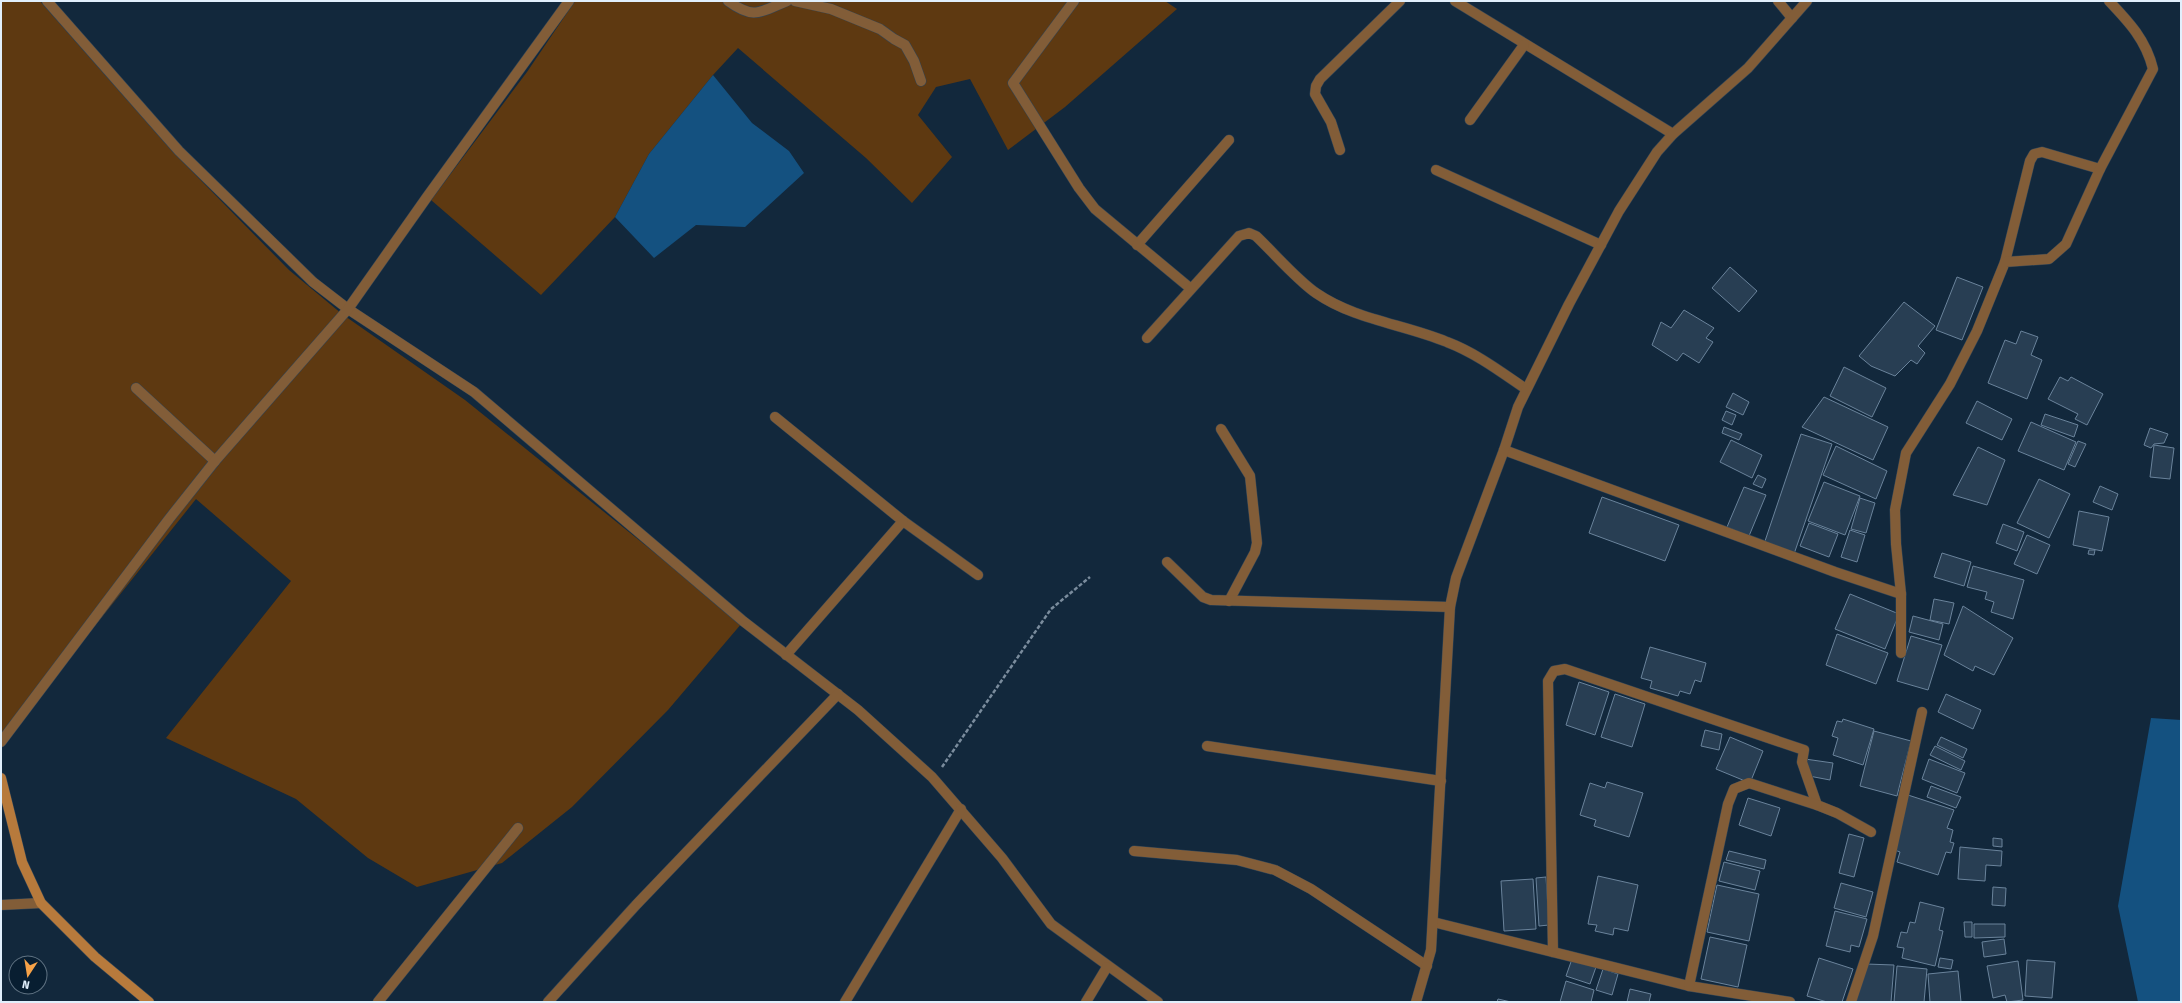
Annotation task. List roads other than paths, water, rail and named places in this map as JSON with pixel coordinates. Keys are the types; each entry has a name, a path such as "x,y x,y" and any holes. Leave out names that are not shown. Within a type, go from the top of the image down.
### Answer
{"street":[{"path":"47,1 179,151 313,282 348,309 474,392 786,655 838,694 932,777 1002,858 1051,924 1107,967 1158,1002"},
{"path":"1,742 215,461 348,309 427,196 569,1"},
{"path":"728,1 739,9 756,14 787,1"},
{"path":"795,1 831,9 880,28 894,39 905,45 914,61 921,81"},
{"path":"1074,1 1013,83 1095,209 1190,288"},
{"path":"1340,150 1331,122 1315,94 1316,86 1320,79 1400,1"},
{"path":"1455,1 1524,45 1673,134"},
{"path":"1778,1 1792,18"},
{"path":"1416,1002 1431,950 1450,606 1456,578 1526,389 1601,245 1632,191 1657,152 1673,134 1748,68 1807,1"},
{"path":"2005,262 2049,259 2066,244 2100,169 2153,69 2142,40 2133,26 2109,1"},
{"path":"1470,120 1524,45"},
{"path":"1137,245 1229,140"},
{"path":"1901,652 1901,594 1896,544 1895,510 1906,452 1950,384 1977,331 2005,262 2030,161 2034,154 2042,152 2100,169"},
{"path":"1436,170 1601,245"},
{"path":"1147,338 1190,288 1239,236 1249,234 1256,236 1315,293 1338,306 1356,314 1452,344 1468,351 1526,389"},
{"path":"136,388 215,461"},
{"path":"775,417 903,520 978,575"},
{"path":"1221,429 1250,476 1257,543 1255,552 1228,601"},
{"path":"1504,450 1835,572 1901,594"},
{"path":"786,655 903,520"},
{"path":"1168,562 1203,597 1211,600 1450,606"},
{"path":"1553,952 1548,680 1554,671 1565,669 1804,750 1802,762 1817,805"},
{"path":"548,1002 636,905 838,694"},
{"path":"1851,1002 1873,936 1922,712"},
{"path":"1207,746 1441,781"},
{"path":"1,778 22,862 41,903 95,957 148,1002"},
{"path":"1689,986 1728,804 1734,789 1749,783 1837,813 1871,832"},
{"path":"845,1002 961,809"},
{"path":"378,1002 518,828"},
{"path":"1134,851 1237,860 1275,870 1311,890 1427,966"},
{"path":"1,904 41,903"},
{"path":"1433,922 1689,986 1790,1002"},
{"path":"1086,1002 1107,967"}],"water":[{"path":"713,75 752,123 789,151 804,173 745,227 696,225 654,258 615,217 649,154"},
{"path":"2151,718 2181,720 2181,1002 2138,1002 2118,906"}]}
